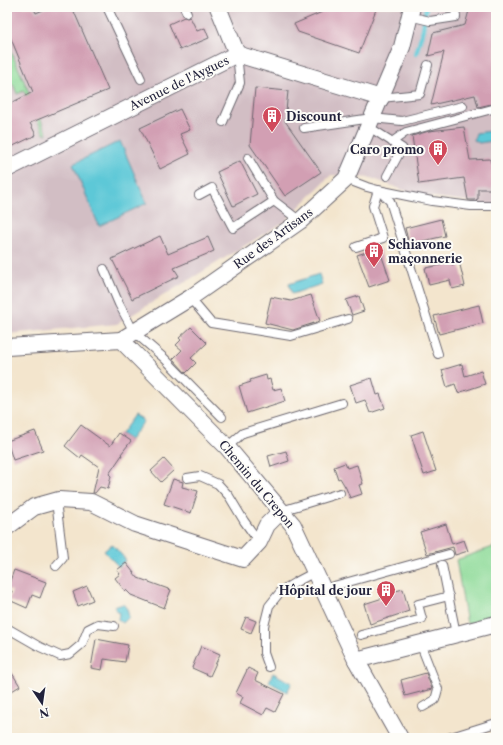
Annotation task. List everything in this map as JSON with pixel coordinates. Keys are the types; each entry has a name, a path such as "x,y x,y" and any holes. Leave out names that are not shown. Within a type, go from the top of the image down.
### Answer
{"street":[{"path":"218,7 237,54"},
{"name":"Rue des Artisans","path":"128,336 190,298 300,221 346,179 402,48 410,12"},
{"name":"Avenue de l'Aygues","path":"7,168 237,54 381,98"},
{"path":"8,344 128,336"},
{"name":"Chemin du Crepon","path":"128,336 227,446 293,525 356,660 400,738"},
{"path":"7,527 34,507 59,500 91,502 135,524 243,559 259,542 267,525 281,511"},
{"path":"356,660 496,624"}],"lane":[{"path":"107,7 141,78"},
{"path":"410,12 430,21 456,17 455,7"},
{"path":"223,122 240,83 237,54"},
{"path":"381,98 420,94 428,65"},
{"path":"304,128 370,122 402,122 463,106"},
{"path":"392,142 406,132 496,108"},
{"path":"370,122 392,142 402,148 387,176"},
{"path":"248,158 274,201 300,221"},
{"path":"346,179 378,190 432,202 470,206 496,206"},
{"path":"199,195 212,188 233,228 274,201"},
{"path":"356,247 383,238 372,206 378,190"},
{"path":"378,190 390,201 438,354"},
{"path":"104,269 119,304 128,336 164,358 222,417"},
{"path":"190,298 211,323 291,336 348,319"},
{"path":"227,446 243,433 342,403"},
{"path":"187,478 200,476 218,484 230,496 244,521 259,542"},
{"path":"281,511 340,493"},
{"path":"56,566 63,558 57,509 59,500"},
{"path":"323,589 449,554"},
{"path":"442,565 456,634"},
{"path":"269,667 264,652 264,626 268,606 281,591 315,572"},
{"path":"360,635 422,619 418,604 448,596"},
{"path":"7,628 40,647 60,656 70,654 82,644 88,629 98,624 114,626"},
{"path":"420,643 438,689 435,700 423,707"},
{"path":"448,738 496,723"}],"shaded area":[{"path":"7,7 496,7 496,210 467,201 417,195 371,178 331,175 285,221 117,324 7,334"}],"green space":[{"path":"7,42 47,134 44,134 24,91 17,94 14,86 7,79"},
{"path":"496,546 496,616 467,624 456,560"}],"water":[{"path":"492,131 495,133 496,137 493,141 479,143 474,140 476,133"},
{"path":"120,141 147,203 99,226 73,164"},
{"path":"319,274 322,284 292,294 289,284"},
{"path":"135,415 144,421 130,440 121,434"},
{"path":"112,544 126,560 119,567 104,551"},
{"path":"123,604 127,609 129,617 123,623 118,620 119,613 114,607"},
{"path":"273,673 292,683 287,692 269,682"}],"building":[{"path":"7,7 33,7 36,13 50,7 72,7 108,90 30,123 36,135 7,149 7,105 33,92 7,29"},
{"path":"334,7 377,7 359,53 298,32 294,24"},
{"path":"470,7 496,7 496,103 478,107 475,95 431,105 444,52 428,56 433,33 465,25"},
{"path":"184,17 190,17 197,31 205,28 209,38 180,50 169,24"},
{"name":"Discount","path":"255,88 288,91 285,121 321,172 285,196 250,145"},
{"path":"180,109 190,130 180,134 190,154 160,169 140,128"},
{"path":"464,127 470,160 490,159 491,163 496,163 496,187 491,187 492,189 478,189 478,199 474,200 468,200 464,178 419,184 412,136 429,131"},
{"path":"240,161 257,194 233,206 217,172"},
{"path":"441,219 445,236 409,244 405,228"},
{"path":"160,236 168,254 208,237 214,251 174,268 179,276 132,299 112,259"},
{"name":"Schiavone maçonnerie","path":"379,248 390,280 369,287 357,255"},
{"path":"451,259 452,265 459,261 465,286 452,289 450,280 429,285 425,268 441,265 440,261"},
{"path":"311,295 320,321 293,330 265,323 271,297 291,301"},
{"path":"359,296 364,311 352,315 346,300"},
{"path":"479,305 483,323 439,334 434,316"},
{"path":"191,327 207,343 191,358 196,363 186,373 173,359 182,350 176,345 181,340 179,338"},
{"path":"462,364 465,376 481,371 485,384 458,393 455,384 447,387 442,370"},
{"path":"266,375 267,380 270,379 273,390 281,388 285,401 247,413 239,386 251,382 250,380"},
{"path":"372,378 377,395 380,394 385,408 370,413 365,400 356,403 350,385"},
{"path":"81,425 110,446 119,433 131,441 109,474 111,476 108,489 100,487 95,493 93,493 99,467 82,455 80,458 65,446"},
{"path":"35,431 43,450 13,460 7,441"},
{"path":"423,431 436,471 424,475 411,435"},
{"path":"286,451 289,461 271,467 268,456"},
{"path":"164,459 174,470 161,482 151,471"},
{"path":"345,463 347,468 357,465 363,484 359,485 362,494 350,498 340,478 338,479 334,467"},
{"path":"173,479 183,482 182,487 198,491 191,513 164,504"},
{"path":"446,524 452,544 464,540 468,551 455,555 453,547 427,554 420,532"},
{"path":"126,563 138,578 171,590 164,608 131,595 126,590 125,591 115,578 120,574 117,570"},
{"path":"14,570 46,582 40,598 32,595 27,608 9,600 12,591 7,589"},
{"path":"87,586 93,600 78,606 73,592"},
{"name":"Hôpital de jour","path":"403,589 409,611 370,624 364,604 386,597 385,594"},
{"path":"246,617 256,621 251,633 241,629"},
{"path":"96,639 128,645 125,662 104,659 102,670 91,668"},
{"path":"201,646 220,654 210,676 192,668"},
{"path":"7,665 20,686 7,694"},
{"path":"248,668 258,673 255,680 284,694 275,712 267,708 263,715 240,703 243,697 236,693"},
{"path":"426,673 432,689 405,696 401,680"}],"waterway":[{"path":"416,54 423,29 426,7"}],"place":[{"name":"Discount","path":"272,133"},
{"name":"Caro promo","path":"438,166"},
{"name":"Schiavone maçonnerie","path":"374,268"},
{"name":"Hôpital de jour","path":"386,607"}]}
